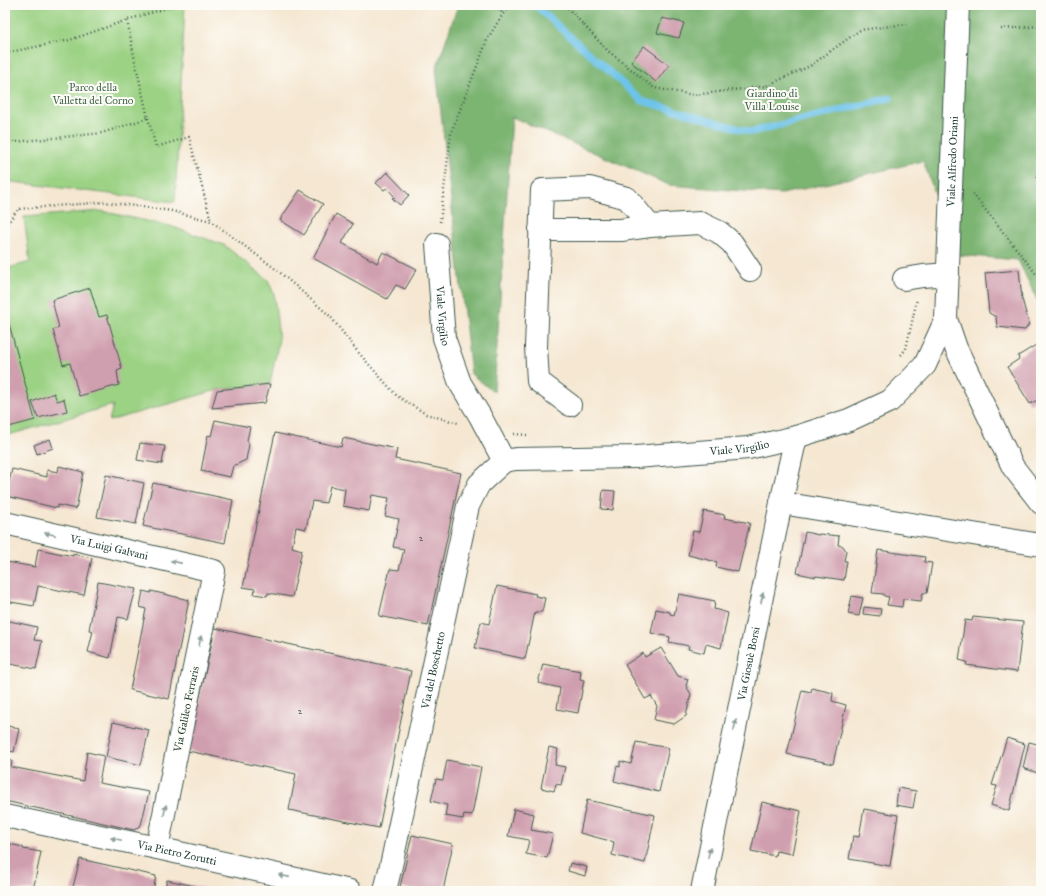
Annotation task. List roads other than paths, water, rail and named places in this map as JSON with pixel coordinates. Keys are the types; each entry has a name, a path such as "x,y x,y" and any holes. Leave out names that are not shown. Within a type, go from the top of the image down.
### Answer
{"street":[{"name":"Viale Alfredo Oriani","path":"946,319 958,5"},
{"path":"570,405 538,381 536,347 542,190 590,188 627,198 650,226"},
{"path":"540,230 621,230 650,226 700,223 719,232 732,243 750,270"},
{"name":"Viale Virgilio","path":"437,244 444,338 460,383 489,432 504,462 516,459 644,457 748,448 850,420 890,402 925,365 946,319"},
{"path":"913,277 948,274"},
{"path":"946,319 956,348 1013,467 1041,503"},
{"name":"Via Giosuè Borsi","path":"702,891 796,436"},
{"name":"Via del Boschetto","path":"385,891 468,506 479,484 504,462"},
{"path":"781,503 1041,545"},
{"name":"Via Luigi Galvani","path":"5,524 214,571"},
{"name":"Via Galileo Ferraris","path":"157,848 214,571"},
{"name":"Via Pietro Zorutti","path":"5,816 350,891"}],"waterway":[{"path":"535,5 642,101 751,132 890,98"}],"park label":[{"name":"Parco della Valletta del Corno","path":"93,93"},
{"name":"Giardino di Villa Louise","path":"772,99"}]}
